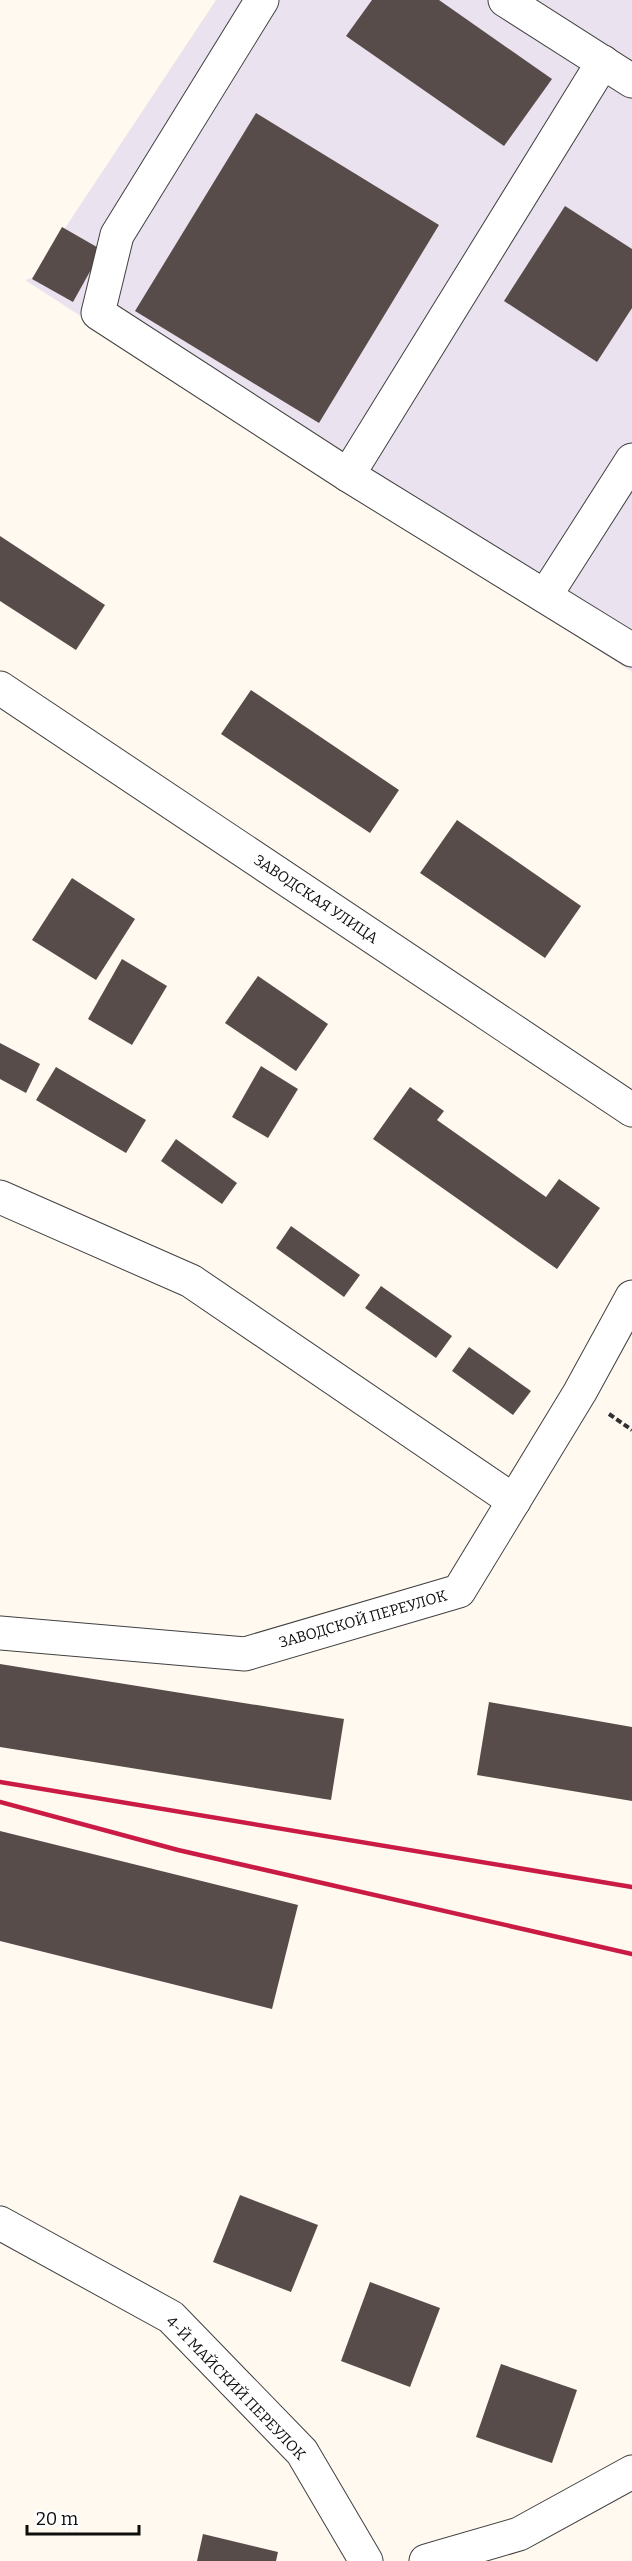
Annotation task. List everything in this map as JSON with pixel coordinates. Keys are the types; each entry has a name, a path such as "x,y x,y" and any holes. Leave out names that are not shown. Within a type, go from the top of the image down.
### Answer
{"street":[{"path":"262,0 117,235 98,313 348,475 632,650"},
{"path":"505,0 632,81"},
{"path":"348,475 603,62"},
{"path":"545,596 632,460"},
{"name":"ЗАВОДСКАЯ УЛИЦА","path":"0,688 632,1110"},
{"path":"0,1197 191,1281 514,1501"},
{"name":"ЗАВОДСКОЙ ПЕРЕУЛОК","path":"0,1633 245,1654 459,1591 580,1392 632,1297"},
{"name":"4-Й МАЙСКИЙ ПЕРЕУЛОК","path":"0,2223 171,2317 302,2452 366,2561"},
{"path":"426,2561 519,2534 632,2472"}],"shaded area":[{"path":"216,0 632,0 632,672 25,280 32,278"}],"building":[{"path":"372,0 439,0 552,79 504,146 346,36"},
{"path":"256,113 439,225 319,423 135,311"},
{"path":"565,206 632,249 632,308 597,362 504,301"},
{"path":"62,227 102,250 73,302 32,279"},
{"path":"0,536 105,605 76,650 0,601"},
{"path":"251,690 399,790 370,833 221,734"},
{"path":"457,820 581,906 545,958 420,873"},
{"path":"72,878 135,919 96,980 32,940"},
{"path":"122,959 167,986 132,1045 88,1019"},
{"path":"258,976 328,1024 296,1071 225,1023"},
{"path":"0,1043 40,1064 26,1093 0,1079"},
{"path":"261,1066 298,1089 268,1138 232,1117"},
{"path":"56,1067 146,1120 126,1153 36,1100"},
{"path":"410,1087 444,1111 437,1120 546,1197 559,1179 600,1208 557,1269 373,1139"},
{"path":"176,1139 237,1183 222,1204 161,1161"},
{"path":"291,1226 360,1275 344,1297 276,1248"},
{"path":"381,1286 452,1336 436,1358 365,1308"},
{"path":"469,1347 531,1391 513,1415 452,1371"},
{"path":"0,1664 344,1719 331,1800 0,1747"},
{"path":"489,1702 632,1727 632,1801 477,1775"},
{"path":"0,1831 298,1905 272,2009 0,1941"},
{"path":"240,2195 318,2225 291,2292 213,2262"},
{"path":"370,2282 440,2308 410,2387 341,2361"},
{"path":"501,2364 577,2390 552,2463 476,2437"},
{"path":"203,2534 278,2552 276,2561 197,2561"}],"railway":[{"path":"0,1782 632,1887"},
{"path":"0,1802 178,1850 632,1954"}]}
